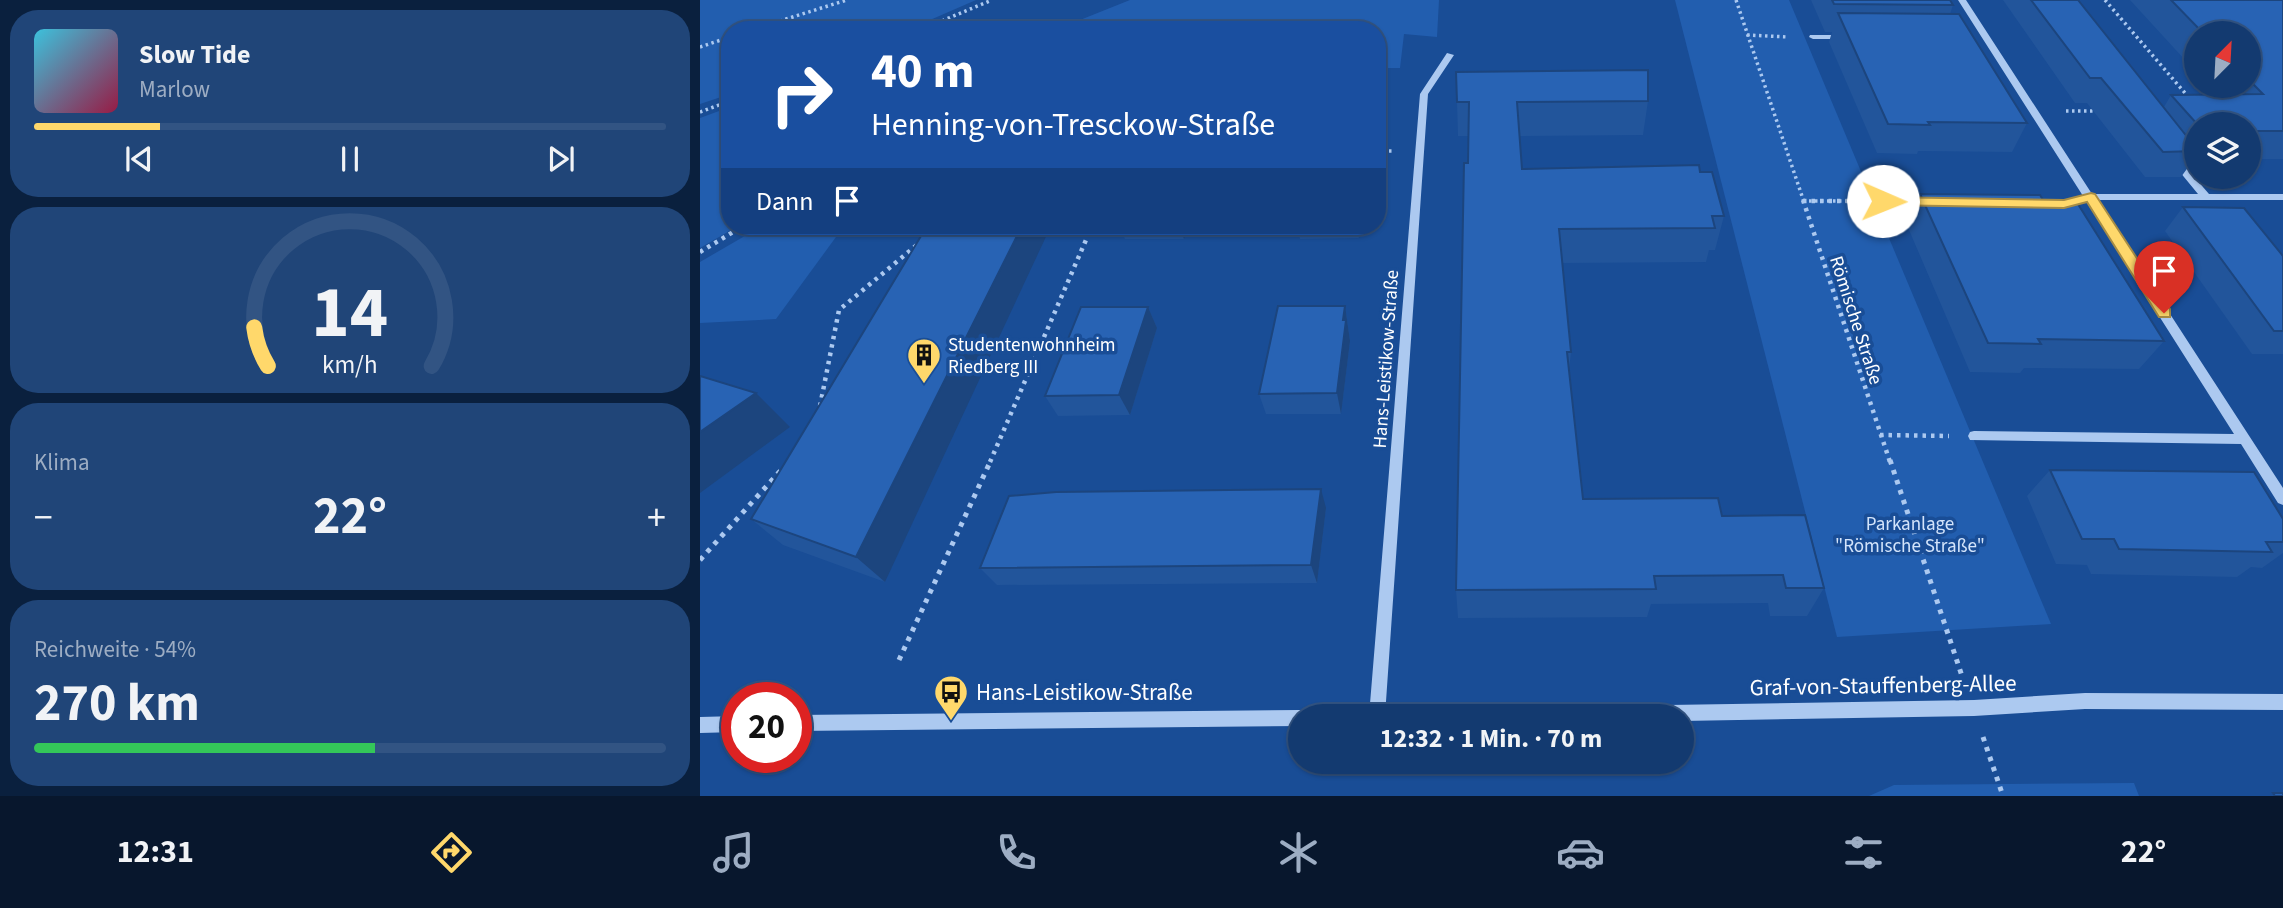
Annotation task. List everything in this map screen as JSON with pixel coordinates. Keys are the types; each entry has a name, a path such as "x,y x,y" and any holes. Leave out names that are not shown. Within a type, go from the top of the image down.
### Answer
{"street":[{"path":"1962,0 2283,499"},
{"path":"1813,37 1853,37"},
{"path":"1973,38 1987,38"},
{"name":"Hans-Leistikow-Straße","path":"1378,704 1424,94 1450,55"},
{"path":"2171,155 2206,197"},
{"path":"2050,204 2064,204 2091,197 2283,197"},
{"path":"1883,201 1953,202"},
{"path":"1975,436 2245,439"},
{"name":"Graf-von-Stauffenberg-Allee","path":"1694,713 1974,708 2085,701 2283,702"},
{"path":"812,723 1288,718"},
{"path":"700,725 721,724"}],"path":[{"path":"780,21 847,0"},
{"path":"942,21 992,0"},
{"name":"Römische Straße","path":"1736,0 1952,649"},
{"path":"2105,0 2192,101"},
{"path":"1747,35 1813,37"},
{"path":"700,47 721,40"},
{"path":"700,112 721,104"},
{"path":"2033,111 2111,111"},
{"path":"1802,201 1883,201"},
{"path":"700,252 728,235"},
{"path":"899,660 983,479 1088,235"},
{"path":"818,418 839,310 920,243"},
{"path":"1880,435 1975,436"},
{"path":"700,560 789,461"}],"green space":[{"path":"700,0 976,0 928,21 721,21 721,97 700,104"},
{"path":"1130,0 1439,0 1437,37 1404,34 1400,68 1386,68 1386,21 1078,21"},
{"name":"Parkanlage \"Römische Straße\"","path":"1675,0 1789,0 2051,624 1837,637"},
{"path":"721,110 722,235 700,248 700,118"},
{"path":"746,235 837,235 776,319 700,323 700,262"},
{"path":"2134,783 2139,796 1869,796 1894,785"}],"building":[{"path":"1832,0 1950,0 1953,5 1834,4"},
{"path":"2031,0 2078,0 2184,133 2184,151 2163,152 2101,78 2090,78"},
{"path":"2171,0 2283,0 2283,131 2261,131 2261,112 2186,112 2171,95 2184,95 2184,98 2261,98 2263,94 2261,21 2191,21"},
{"path":"1838,13 1959,14 2027,123 1888,124"},
{"path":"1648,70 1648,101 1517,102 1522,169 1699,165 1700,172 1712,172 1724,216 1712,216 1715,228 1559,229 1571,352 1567,352 1583,499 1718,498 1722,516 1805,515 1824,588 1786,588 1783,575 1654,576 1656,589 1456,590 1464,163 1468,163 1469,102 1457,102 1456,72"},
{"path":"1920,194 2040,195 2043,200 2076,201 2164,341 2038,339 2041,344 1988,343"},
{"path":"2183,207 2244,208 2283,256 2283,331 2274,331"},
{"name":"Studentenwohnheim Riedberg III","path":"922,235 1017,235 856,557 751,519"},
{"path":"1278,306 1345,306 1343,320 1346,320 1337,393 1259,394"},
{"path":"1081,307 1148,307 1119,395 1045,396"},
{"path":"700,376 756,393 700,432"},
{"path":"2050,470 2254,472 2283,519 2283,542 2266,542 2272,552 2119,549 2114,539 2082,539"},
{"path":"1321,489 1311,565 980,568 1009,496 1056,492"}],"place":[{"name":"Studentenwohnheim Riedberg III","path":"924,385"},
{"name":"Hans-Leistikow-Straße","path":"951,722"}],"route":[{"path":"1883,201 2064,204 2091,197 2164,313"}]}
